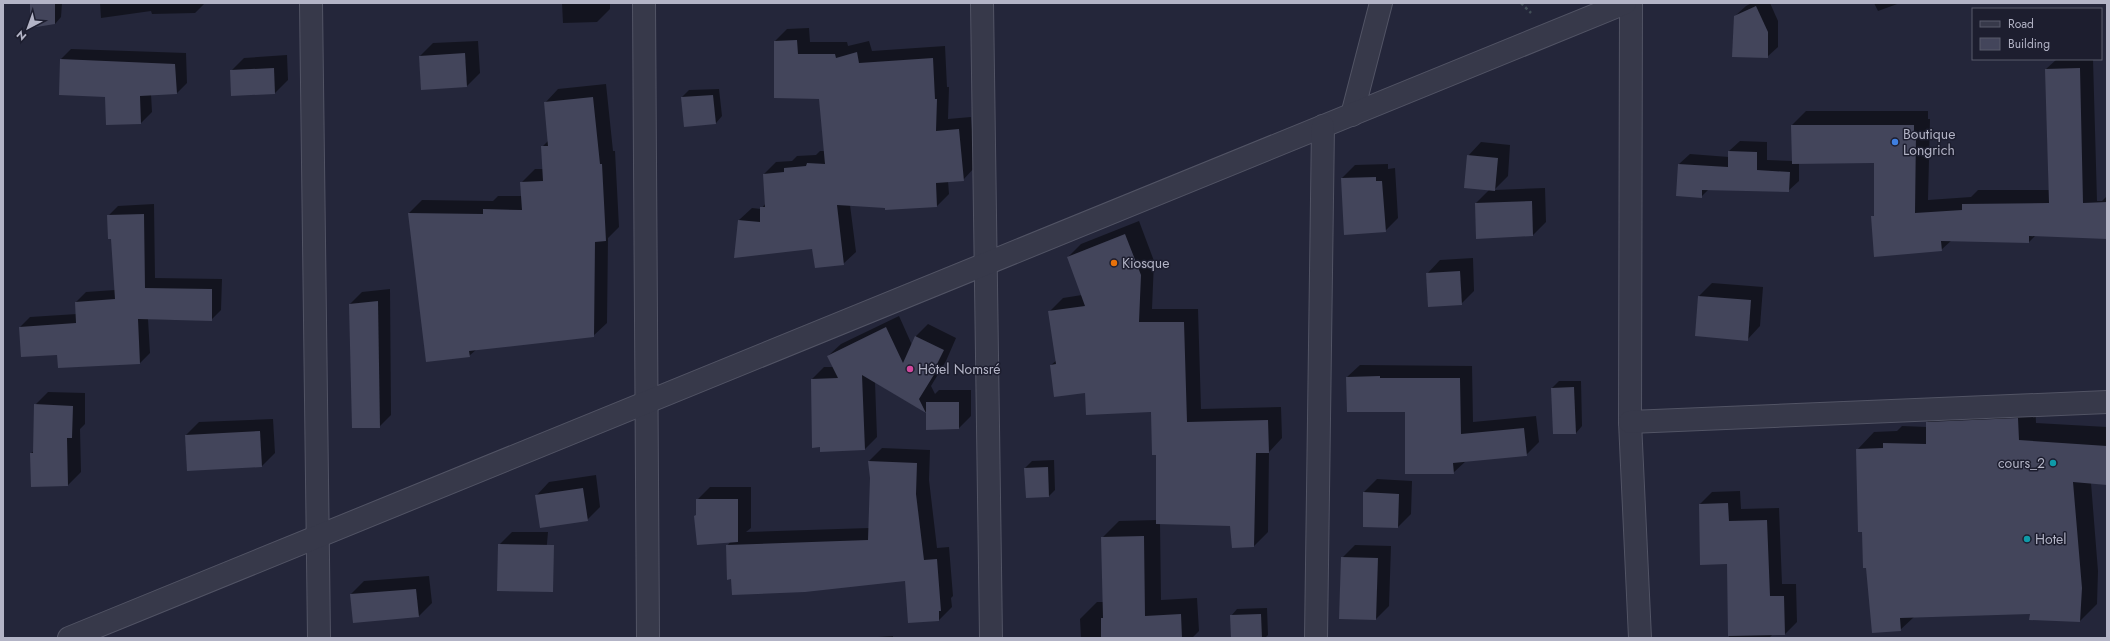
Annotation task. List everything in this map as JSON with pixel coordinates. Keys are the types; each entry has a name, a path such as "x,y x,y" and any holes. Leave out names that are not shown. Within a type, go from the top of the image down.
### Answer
{"street":[{"path":"311,3 319,638"},
{"path":"644,3 648,638"},
{"path":"982,3 992,638"},
{"path":"1352,115 1381,3"},
{"path":"69,638 1625,3"},
{"path":"1631,3 1630,422 1640,638"},
{"path":"1316,638 1323,126"},
{"path":"1630,422 2107,402"}],"building":[{"path":"30,3 55,3 55,24 30,28"},
{"path":"1756,6 1768,32 1768,58 1732,57 1734,16"},
{"path":"797,40 798,54 835,54 836,58 857,52 859,63 933,58 935,99 937,99 936,131 959,129 964,181 936,183 937,207 885,210 885,208 837,205 844,265 815,268 812,249 734,258 738,220 760,222 760,207 765,207 763,174 784,172 784,168 806,166 807,163 825,164 819,99 774,98 774,41"},
{"path":"465,53 467,87 421,90 419,56"},
{"path":"60,59 175,64 177,94 140,96 141,124 106,125 105,97 59,95"},
{"path":"274,68 275,94 231,96 230,70"},
{"path":"2080,68 2083,203 2107,202 2107,239 2029,236 2029,243 1941,241 1942,251 1874,257 1871,216 1874,216 1874,163 1792,164 1791,125 1914,125 1914,132 1916,132 1915,213 1962,210 1962,204 2049,203 2045,69"},
{"path":"713,95 716,124 684,127 681,97"},
{"path":"593,97 600,164 602,164 606,241 595,242 594,337 469,351 470,357 426,362 408,213 483,214 483,209 522,210 520,182 543,181 541,146 548,146 544,102"},
{"path":"1728,151 1757,152 1757,170 1790,172 1789,192 1702,190 1702,198 1676,196 1678,164 1728,167"},
{"path":"1467,155 1498,158 1495,191 1464,188"},
{"path":"1376,177 1376,181 1382,181 1386,232 1344,235 1341,178"},
{"path":"1532,201 1533,236 1476,239 1475,203"},
{"path":"144,214 145,288 212,289 212,321 138,319 140,364 58,368 57,355 21,357 19,327 76,323 75,302 115,299 111,239 108,239 107,215"},
{"path":"1125,234 1141,275 1139,322 1184,322 1187,422 1268,420 1269,453 1256,453 1254,547 1232,548 1230,526 1156,524 1156,455 1152,455 1151,412 1086,415 1085,393 1054,397 1050,365 1056,364 1048,311 1085,306 1067,257"},
{"path":"1460,271 1462,305 1428,307 1426,273"},
{"path":"1698,296 1751,300 1748,341 1695,336"},
{"path":"378,301 380,428 352,428 349,304"},
{"path":"886,327 903,363 915,336 944,350 933,372 935,373 919,399 926,413 862,375 865,450 820,452 820,447 812,448 811,379 838,378 827,356"},
{"path":"1380,376 1380,378 1460,378 1461,434 1524,428 1527,456 1453,463 1454,474 1405,474 1405,412 1347,412 1346,377"},
{"path":"1574,387 1576,434 1553,434 1551,388"},
{"path":"926,402 959,402 959,429 926,430"},
{"path":"34,404 73,406 72,438 67,438 68,486 31,487 30,453 33,453"},
{"path":"2018,418 2019,440 2107,446 2107,485 2073,482 2082,588 2080,622 2029,620 2030,614 1900,618 1901,631 1872,633 1866,568 1863,568 1862,532 1858,532 1856,449 1883,448 1883,443 1926,444 1926,422"},
{"path":"260,431 262,467 187,471 185,435"},
{"path":"868,461 917,463 916,494 924,560 937,559 941,611 939,611 939,621 908,623 905,581 805,592 732,595 731,579 727,580 726,545 868,540 870,478"},
{"path":"1048,467 1049,497 1026,498 1024,468"},
{"path":"583,488 588,521 540,528 535,495"},
{"path":"1363,492 1399,494 1398,528 1363,527"},
{"path":"696,499 738,499 738,542 697,545 694,516 696,515"},
{"path":"1728,503 1729,521 1767,520 1770,596 1784,596 1785,635 1728,636 1727,564 1700,565 1699,504"},
{"path":"1144,536 1145,616 1181,614 1182,638 1101,638 1101,618 1103,618 1101,537"},
{"path":"498,544 554,545 553,592 497,591"},
{"path":"1341,557 1378,558 1376,620 1339,619"},
{"path":"416,589 419,617 353,623 350,594"},
{"path":"1261,614 1262,638 1231,638 1230,615"}],"place":[{"name":"Boutique Longrich","path":"1895,142"},
{"name":"Kiosque","path":"1114,263"},
{"name":"Hôtel Nomsré","path":"910,369"},
{"name":"cours_2","path":"2053,463"},
{"name":"Hotel","path":"2027,539"}]}
